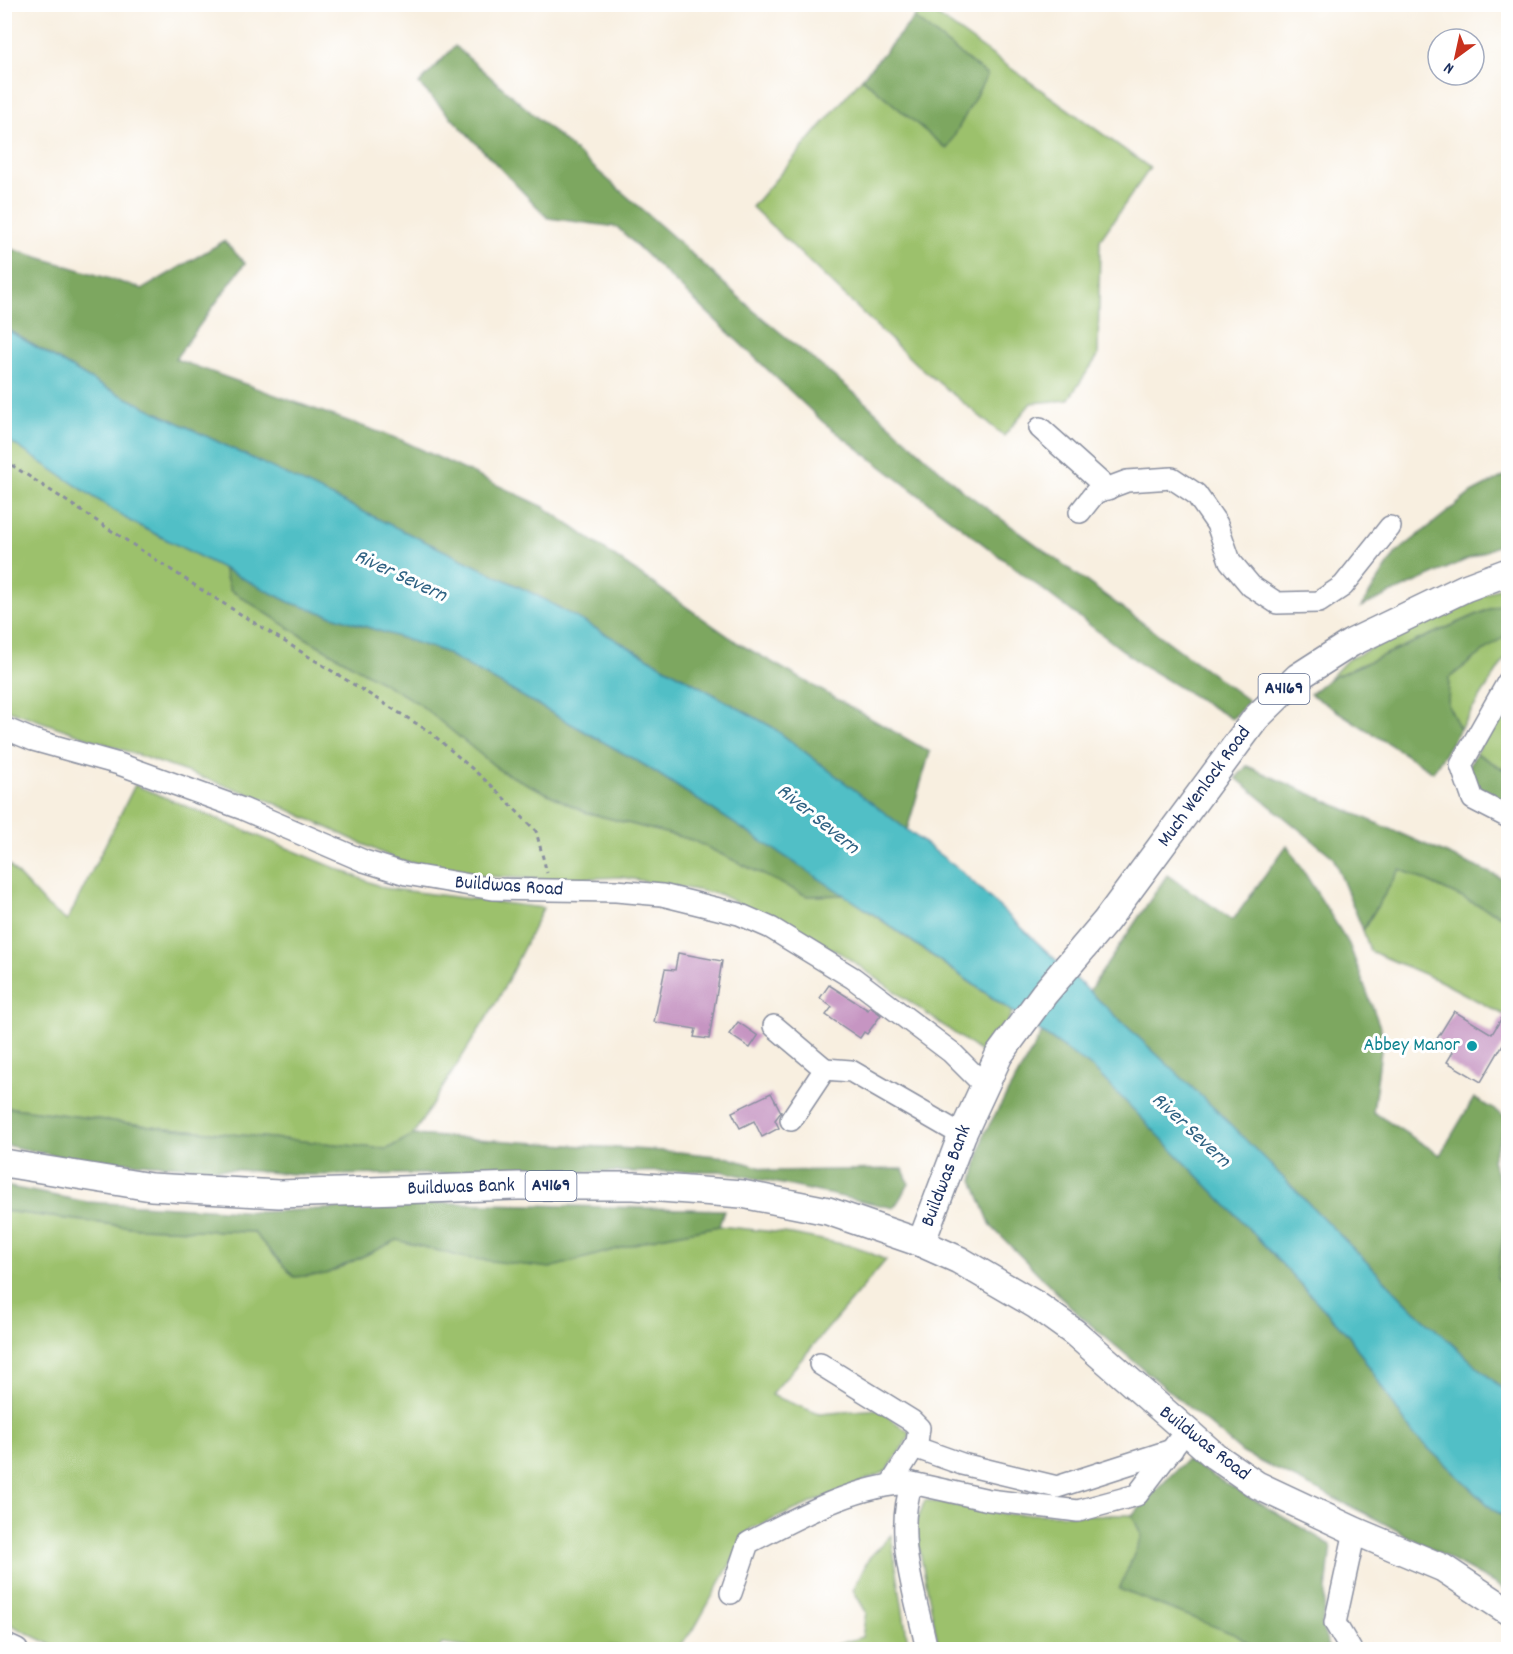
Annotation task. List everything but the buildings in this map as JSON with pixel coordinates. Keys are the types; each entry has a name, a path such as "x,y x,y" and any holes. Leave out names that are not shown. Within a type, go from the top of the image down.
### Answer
{"main road":[{"name":"Much Wenlock Road","path":"999,1055 1130,890 1256,718 1298,677 1351,643 1465,588 1509,572"},
{"name":"Buildwas Bank","path":"4,1163 151,1187 279,1194 634,1186 742,1194 828,1211 921,1243 962,1135 999,1055"},
{"name":"Buildwas Road","path":"921,1243 959,1260 1036,1305 1099,1353 1179,1441 1215,1456 1257,1485 1355,1531 1443,1568 1509,1611"}],"street":[{"path":"1040,428 1108,489"},
{"path":"1080,512 1095,493 1127,481 1172,478 1196,494 1218,524 1230,561 1251,586 1277,603 1319,602 1343,586 1390,526"},
{"path":"1509,682 1461,765 1473,799 1509,817"},
{"name":"Buildwas Road","path":"4,728 33,740 119,764 243,808 364,861 406,874 493,889 548,892 616,891 662,896 739,914 771,928 844,972 951,1052 984,1085"},
{"path":"774,1026 825,1069 851,1071 962,1135"},
{"path":"791,1120 825,1069"},
{"path":"820,1364 912,1421 918,1428 920,1435 902,1483 905,1501 902,1535 927,1650"},
{"path":"914,1447 962,1464 1057,1487 1179,1441"},
{"path":"731,1593 748,1543 849,1496 902,1483 989,1500 1078,1511 1137,1495 1179,1441"},
{"path":"1351,1650 1335,1623 1355,1531"},
{"path":"4,1644 17,1650"}],"path":[{"path":"4,460 205,592 430,732 492,786 536,831 546,863 548,892"}],"green space":[{"path":"924,6 1150,168 1100,240 1098,356 1068,400 1031,403 1004,436 916,364 752,207 862,78 947,149 987,75 914,18"},
{"path":"914,18 987,75 947,149 862,78"},
{"path":"455,46 669,233 754,311 858,396 962,490 1249,701 1232,719 1142,665 823,422 617,227 548,218 419,84"},
{"path":"224,241 245,263 175,359 401,440 544,507 738,643 930,752 907,830 772,727 534,594 100,385 5,328 5,247 143,289"},
{"path":"5,438 130,521 223,568 230,590 302,636 418,703 501,771 585,812 692,840 807,896 845,895 1012,1012 1005,1028 981,1052 842,954 719,894 621,877 548,880 471,875 397,860 270,801 5,709"},
{"path":"1508,474 1508,541 1361,607 1395,554 1471,493"},
{"path":"223,568 289,602 442,651 646,766 845,895 807,896 692,840 585,812 501,771 418,703 302,636 230,590"},
{"path":"1498,588 1508,591 1508,601 1329,679 1347,660"},
{"path":"1508,601 1508,633 1449,678 1448,705 1460,729 1433,772 1310,694 1329,679"},
{"path":"1508,633 1508,654 1460,729 1448,705 1449,678"},
{"path":"1508,697 1508,772 1476,753"},
{"path":"1476,753 1508,772 1508,807 1476,790 1468,768"},
{"path":"1247,766 1508,881 1508,919 1400,869 1363,930 1333,857 1236,778"},
{"path":"135,785 384,888 543,908 499,998 413,1135 387,1149 167,1128 5,1107 4,860 45,904 67,921"},
{"path":"1287,845 1349,944 1383,1035 1373,1112 1440,1155 1474,1098 1508,1118 1492,1160 1508,1206 1497,1277 1508,1292 1508,1394 1414,1310 1217,1111 1089,991 1167,875 1233,920"},
{"path":"1400,869 1508,919 1508,1017 1440,981 1370,951 1363,930"},
{"path":"1042,1033 1094,1069 1236,1215 1349,1336 1412,1433 1495,1511 1508,1517 1508,1591 1376,1519 1243,1453 1079,1315 991,1226 973,1181 984,1134"},
{"path":"5,1107 167,1128 387,1149 413,1135 679,1152 726,1157 772,1171 903,1169 909,1184 894,1208 720,1171 309,1175 66,1158 5,1145"},
{"path":"5,1186 87,1202 260,1212 448,1203 724,1210 719,1226 660,1237 550,1268 466,1258 397,1240 326,1274 294,1277 253,1232 139,1228 5,1211"},
{"path":"1508,1208 1508,1292 1497,1277"},
{"path":"4,1211 139,1228 253,1232 294,1277 326,1274 397,1240 466,1258 660,1237 719,1226 792,1234 857,1247 886,1260 771,1395 819,1414 878,1409 911,1434 887,1471 750,1529 694,1629 676,1649 583,1645 571,1650 486,1650 442,1644 438,1650 60,1649 5,1622"},
{"path":"1186,1460 1331,1545 1322,1627 1330,1649 1256,1649 1236,1635 1119,1589 1142,1536 1132,1515"},
{"path":"925,1500 1006,1514 1132,1515 1142,1536 1236,1635 1256,1649 939,1649 915,1526"},
{"path":"891,1535 909,1649 822,1649 862,1637 866,1612 853,1590 869,1558"}],"water":[{"name":"River Severn","path":"4,328 100,385 534,594 772,727 961,871 1217,1111 1414,1310 1508,1394 1508,1517 1495,1511 1412,1433 1349,1336 1236,1215 1094,1069 872,913 646,766 442,651 289,602 130,521 5,438"}],"place":[{"name":"Abbey Manor","path":"1472,1046"}]}
